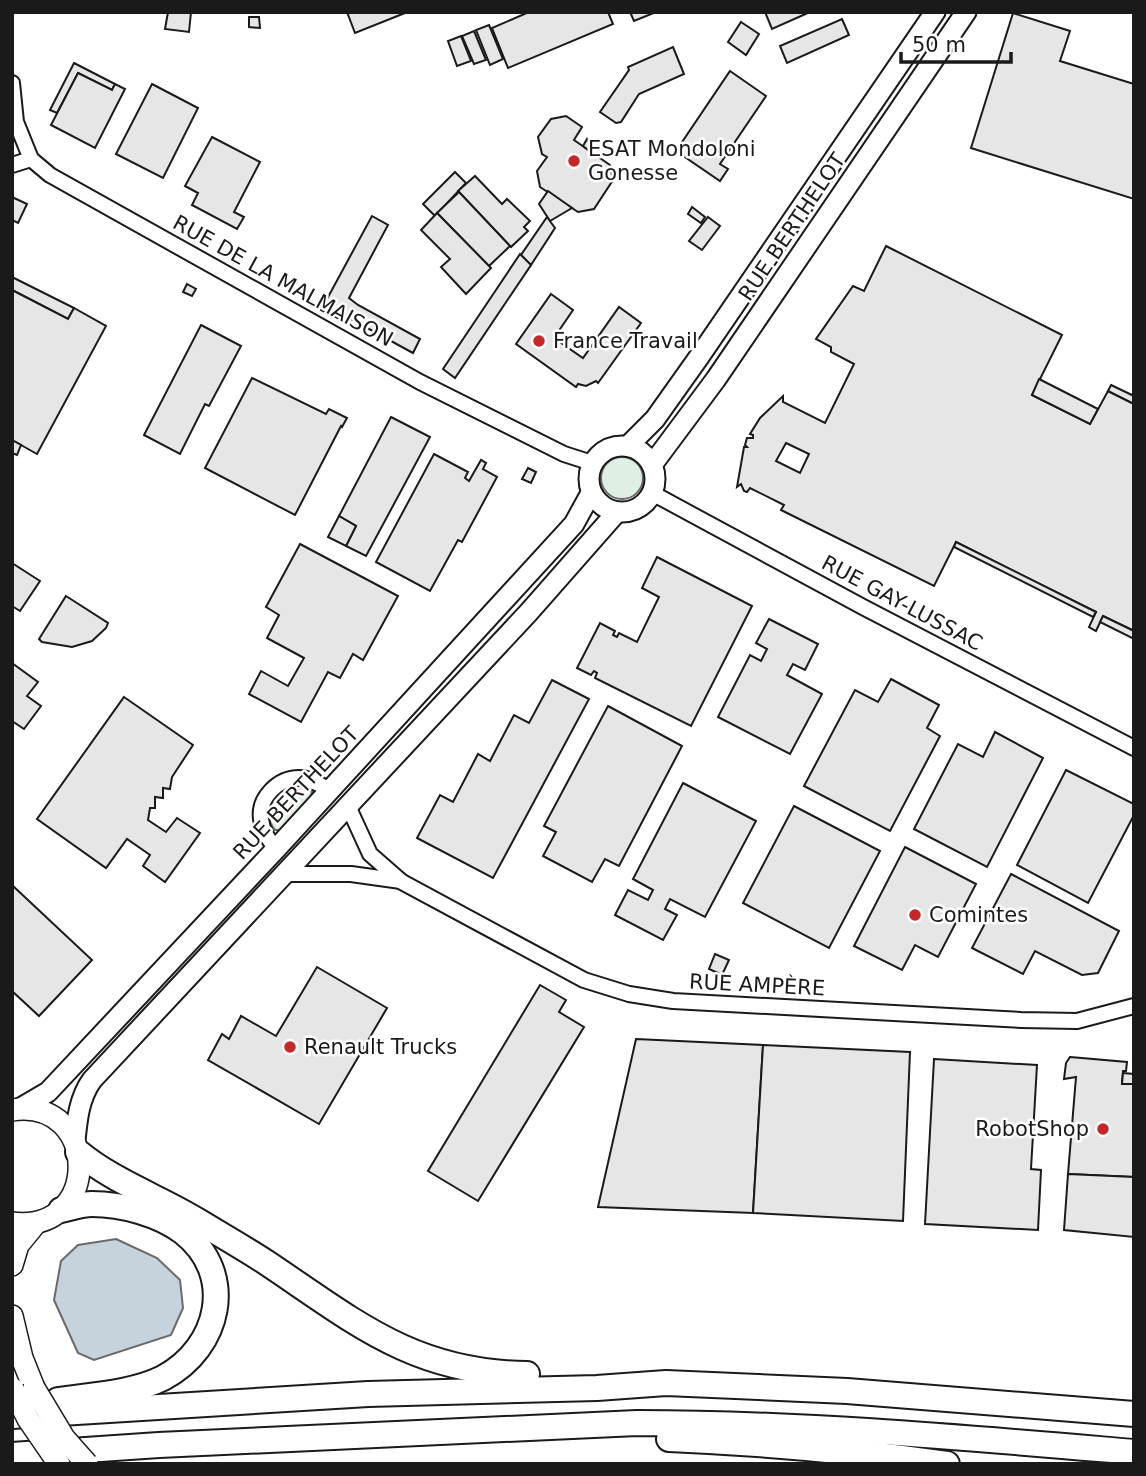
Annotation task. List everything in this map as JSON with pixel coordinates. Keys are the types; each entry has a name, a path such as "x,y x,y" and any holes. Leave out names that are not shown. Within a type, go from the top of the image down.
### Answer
{"highway":[{"path":"76,1147 99,1170 169,1203 264,1261 362,1328 415,1354 503,1374 640,1375 666,1383"},
{"path":"12,1408 128,1389 162,1378 186,1363 208,1335 215,1313 215,1291 206,1261 202,1251 183,1232 148,1214 118,1207 90,1204 61,1210"},
{"path":"12,1416 368,1394 597,1388 666,1383 847,1391 1134,1414"},
{"path":"12,1455 159,1445 559,1426 714,1423 1134,1452"},
{"path":"559,1426 575,1435 753,1443 947,1464"}],"main road":[{"name":"RUE BERTHELOT","path":"628,446 655,419 699,357 935,12"},
{"name":"RUE BERTHELOT","path":"652,465 716,379 966,12"},
{"path":"628,446 644,454 652,465 655,477 652,493 642,506 617,512 601,506 591,493 589,475 592,463 602,452 628,446"},
{"name":"RUE BERTHELOT","path":"16,1110 48,1092 276,849 574,524 591,493"},
{"path":"12,1265 18,1245 36,1223 61,1210 72,1196 79,1179 76,1119 82,1096 92,1080 520,621 617,512"},
{"path":"16,1110 36,1111 52,1117 65,1127 76,1147"},
{"path":"12,1223 36,1223"},
{"path":"12,1316 22,1358 19,1388 28,1419 59,1464"},
{"path":"19,1388 45,1410 64,1438 87,1464"}],"street":[{"path":"12,83 16,122 31,159 12,164"},
{"name":"RUE DE LA MALMAISON","path":"31,159 50,175 420,382 564,454 592,463"},
{"name":"RUE GAY-LUSSAC","path":"652,493 851,601 1134,748"},
{"path":"276,849 266,836 261,819 263,802 268,793 282,782 297,778 312,781 330,790"},
{"name":"RUE AMPÈRE","path":"348,806 370,854 402,882 584,980 629,994 686,1002 1021,1020 1077,1021 1134,1006"},
{"name":"RUE AMPÈRE","path":"285,874 351,874 402,882"}],"green space":[{"path":"622,457 637,463 643,478 637,493 622,499 607,493 601,478 607,463"},
{"path":"301,786 312,791 311,797 281,830 275,830 269,814 273,800 284,789"}],"shaded area":[{"path":"116,1239 157,1258 180,1280 183,1308 171,1335 94,1360 78,1353 54,1300 61,1261 78,1245"}],"building":[{"path":"168,12 191,12 189,32 165,29"},
{"path":"347,12 405,12 405,13 355,33"},
{"path":"529,12 608,12 613,24 508,68 492,28"},
{"path":"630,12 656,12 634,21"},
{"path":"765,12 810,12 772,29"},
{"path":"1013,13 1070,31 1060,61 1134,84 1134,199 971,148"},
{"path":"249,17 259,17 260,28 249,27"},
{"path":"842,19 849,35 787,63 780,46"},
{"path":"741,22 759,34 746,55 728,42"},
{"path":"489,25 503,59 490,65 476,30"},
{"path":"474,31 486,60 474,64 462,36"},
{"path":"461,36 471,61 457,66 448,41"},
{"path":"673,47 684,74 639,94 621,122 616,123 600,112 629,70 628,67"},
{"path":"74,63 115,84 112,90 78,73 57,113 50,110"},
{"path":"730,71 766,96 720,164 728,169 720,181 676,151"},
{"path":"78,73 112,90 115,84 125,89 95,148 51,125"},
{"path":"152,84 198,108 163,178 116,154"},
{"name":"ESAT Mondoloni Gonesse","path":"566,116 582,127 574,140 610,165 613,180 594,209 578,212 540,187 537,171 547,157 542,154 538,137 551,119"},
{"path":"212,137 260,162 234,212 244,217 237,229 192,205 198,193 185,186"},
{"path":"587,139 594,150 592,153 583,146"},
{"path":"455,172 466,183 435,216 423,204"},
{"path":"475,176 502,204 507,199 530,221 524,227 528,231 511,247 458,191"},
{"path":"548,191 572,208 550,221 539,204"},
{"path":"459,192 510,246 489,266 437,213"},
{"path":"12,197 27,204 18,223 12,220"},
{"path":"692,207 705,217 701,223 688,214"},
{"path":"437,213 491,268 466,294 441,267 450,259 421,230"},
{"path":"372,216 388,225 349,298 420,339 413,353 349,318 346,322 321,310"},
{"path":"547,217 555,228 531,265 521,255"},
{"path":"708,217 720,226 702,250 689,241"},
{"path":"886,246 1062,335 1032,395 1090,424 1108,391 1134,404 1134,631 1103,616 1096,631 1089,627 1096,612 956,542 934,586 781,510 784,505 750,488 747,492 744,491 741,484 737,487 747,438 753,438 750,434 760,418 783,396 783,402 825,423 854,364 831,352 831,347 816,339 853,286 864,291","holes":["786,443 809,454 800,473 776,461"]},
{"path":"520,254 531,265 455,378 443,369"},
{"path":"12,277 74,308 68,319 12,290"},
{"path":"187,284 196,289 192,296 183,292"},
{"path":"12,290 68,319 74,308 106,326 37,454 12,440"},
{"name":"France Travail","path":"551,294 573,310 554,338 583,358 619,307 641,323 598,383 596,381 586,386 578,384 576,387 516,344"},
{"path":"201,325 241,346 209,406 205,404 180,454 144,435"},
{"path":"252,378 326,414 329,409 347,418 295,515 205,468"},
{"path":"1039,379 1098,409 1090,424 1032,395"},
{"path":"1111,385 1134,396 1134,404 1108,391"},
{"path":"391,417 430,437 366,556 346,546 356,526 339,516"},
{"path":"12,440 21,445 17,455 12,453"},
{"path":"434,454 468,472 465,478 469,481 481,460 486,463 483,469 497,477 462,542 458,540 430,591 376,562"},
{"path":"528,468 536,472 531,483 522,479"},
{"path":"339,516 356,526 346,546 328,537"},
{"path":"956,542 1096,612 1093,617 954,547"},
{"path":"300,544 398,596 363,660 353,654 340,678 328,672 301,722 249,694 261,671 288,686 304,658 267,638 279,615 266,607"},
{"path":"657,557 752,606 691,726 595,678 597,673 594,671 591,675 577,668 600,623 615,631 613,635 617,637 619,633 637,642 659,597 642,588"},
{"path":"12,563 40,581 20,611 12,606"},
{"path":"66,596 108,623 92,641 72,647 42,642 39,639"},
{"path":"1103,616 1134,631 1134,639 1100,622"},
{"path":"769,619 818,644 805,670 793,664 787,675 822,694 790,754 718,717 750,655 761,661 767,649 756,643"},
{"path":"12,663 38,682 27,696 41,706 24,729 12,721"},
{"path":"891,679 939,705 927,728 940,736 890,831 804,786 855,690 878,702"},
{"path":"552,680 589,699 493,878 417,838 440,795 453,802 478,754 490,761 514,715 529,723"},
{"path":"124,697 193,745 172,777 170,789 163,788 163,798 155,797 155,808 150,808 148,820 166,832 177,818 200,833 165,882 143,866 150,855 127,839 106,868 37,819"},
{"path":"608,706 682,746 619,866 605,859 592,882 543,856 556,832 544,826"},
{"path":"995,732 1043,758 987,867 914,829 958,744 983,757"},
{"path":"1066,770 1134,804 1134,815 1088,903 1017,865"},
{"path":"683,783 756,821 705,917 670,899 665,909 677,915 663,940 615,915 628,890 648,900 653,890 633,879"},
{"path":"794,806 880,851 829,948 743,903"},
{"name":"Comintes","path":"905,847 976,884 938,957 915,945 902,970 854,946"},
{"path":"1011,874 1119,931 1098,973 1082,975 1035,951 1023,974 972,948"},
{"path":"13,886 92,960 39,1016 12,991"},
{"path":"715,954 729,960 722,975 709,969"},
{"name":"Renault Trucks","path":"317,967 387,1008 319,1124 208,1060 222,1034 229,1039 241,1016 276,1036"},
{"name":"Renault Trucks","path":"540,985 566,1000 559,1012 584,1027 478,1201 428,1171"},
{"path":"636,1039 763,1045 753,1213 598,1207"},
{"path":"763,1045 910,1052 903,1221 753,1213"},
{"name":"RobotShop","path":"1070,1057 1127,1062 1122,1084 1134,1084 1134,1177 1068,1174 1076,1077 1064,1079 1066,1063"},
{"path":"934,1059 1037,1065 1031,1169 1041,1170 1038,1230 925,1224"},
{"path":"1123,1073 1134,1074 1134,1084 1122,1084"},
{"path":"1068,1174 1134,1177 1134,1237 1064,1230"}],"place":[{"name":"ESAT Mondoloni Gonesse","path":"574,161"},
{"name":"France Travail","path":"539,341"},
{"name":"Comintes","path":"915,915"},
{"name":"Renault Trucks","path":"290,1047"},
{"name":"RobotShop","path":"1103,1129"}]}
